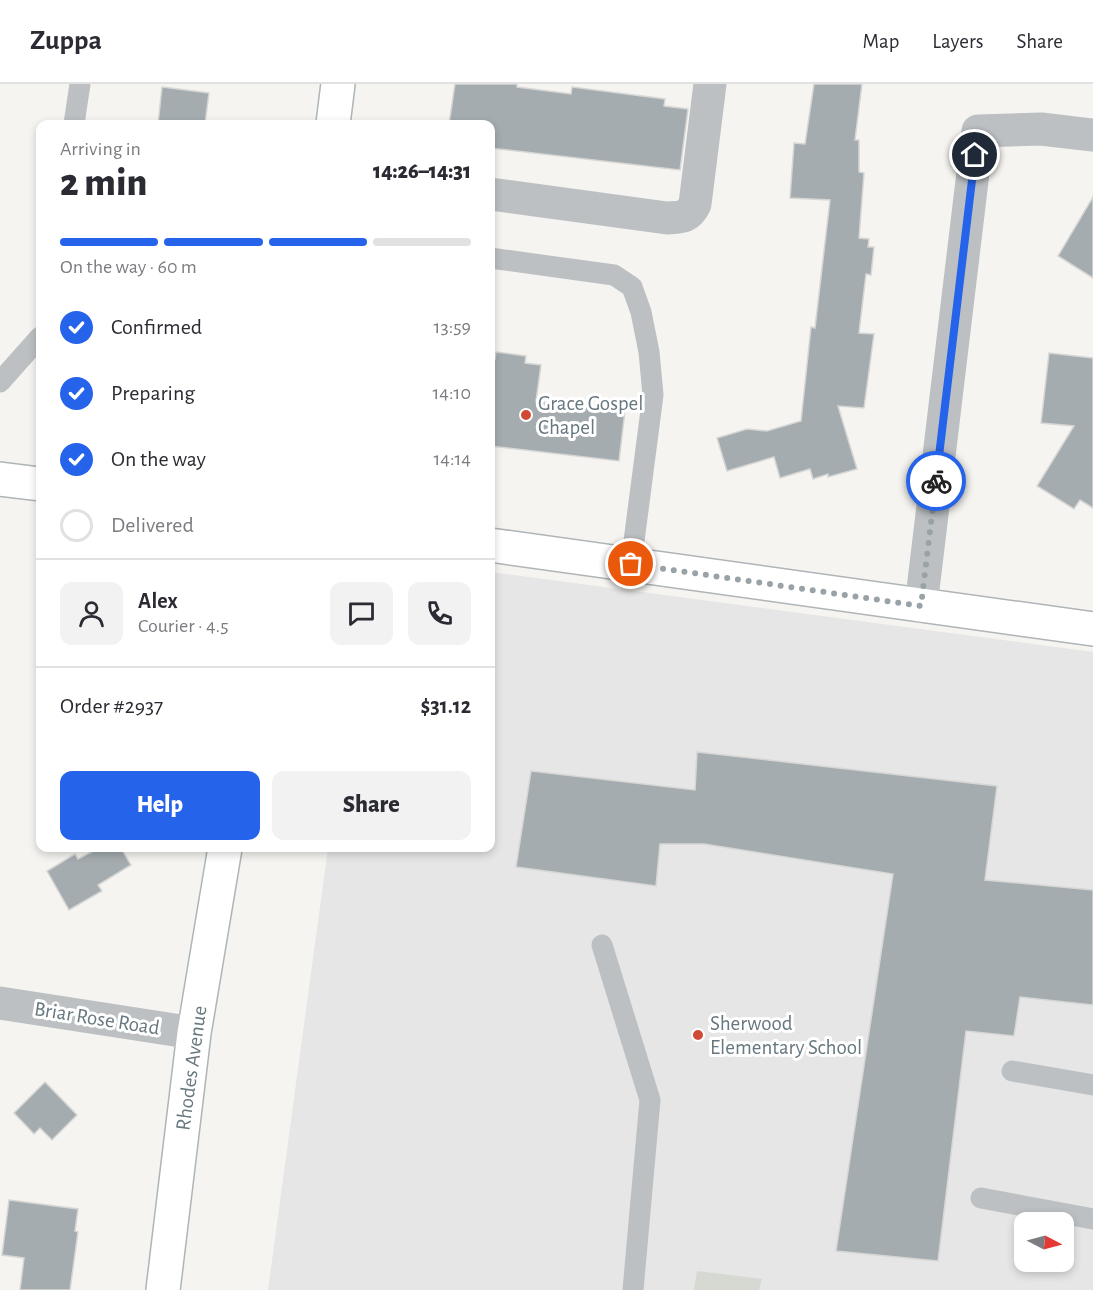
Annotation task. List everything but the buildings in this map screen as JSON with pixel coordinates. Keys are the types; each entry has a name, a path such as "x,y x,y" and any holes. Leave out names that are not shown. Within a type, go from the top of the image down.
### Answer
{"street":[{"path":"334,120 338,84"},
{"path":"495,195 667,218 681,217 691,213 695,204 711,84"},
{"path":"921,606 978,131 1041,129 1093,135"},
{"path":"0,479 36,484"},
{"path":"495,546 1093,628"},
{"name":"Rhodes Avenue","path":"163,1290 194,1033 224,852"},
{"name":"Briar Rose Road","path":"0,1003 194,1033"}],"lane":[{"path":"75,120 80,84"},
{"path":"495,259 614,275 632,287 642,312 653,396 631,564"},
{"path":"0,382 36,342"},
{"path":"602,945 650,1100 633,1290"},
{"path":"1012,1071 1093,1084"},
{"path":"981,1198 1093,1219"}],"shaded area":[{"name":"Sherwood Elementary School","path":"495,573 1093,652 1093,1290 268,1290 327,852 495,852"},
{"path":"697,1271 762,1279 759,1290 694,1290"}],"way so far":[{"path":"631,564 921,606 936,481"}],"place":[{"name":"Grace Gospel Chapel","path":"526,415"},
{"name":"Sherwood Elementary School","path":"698,1035"}],"route":[{"path":"936,481 975,155"}]}
